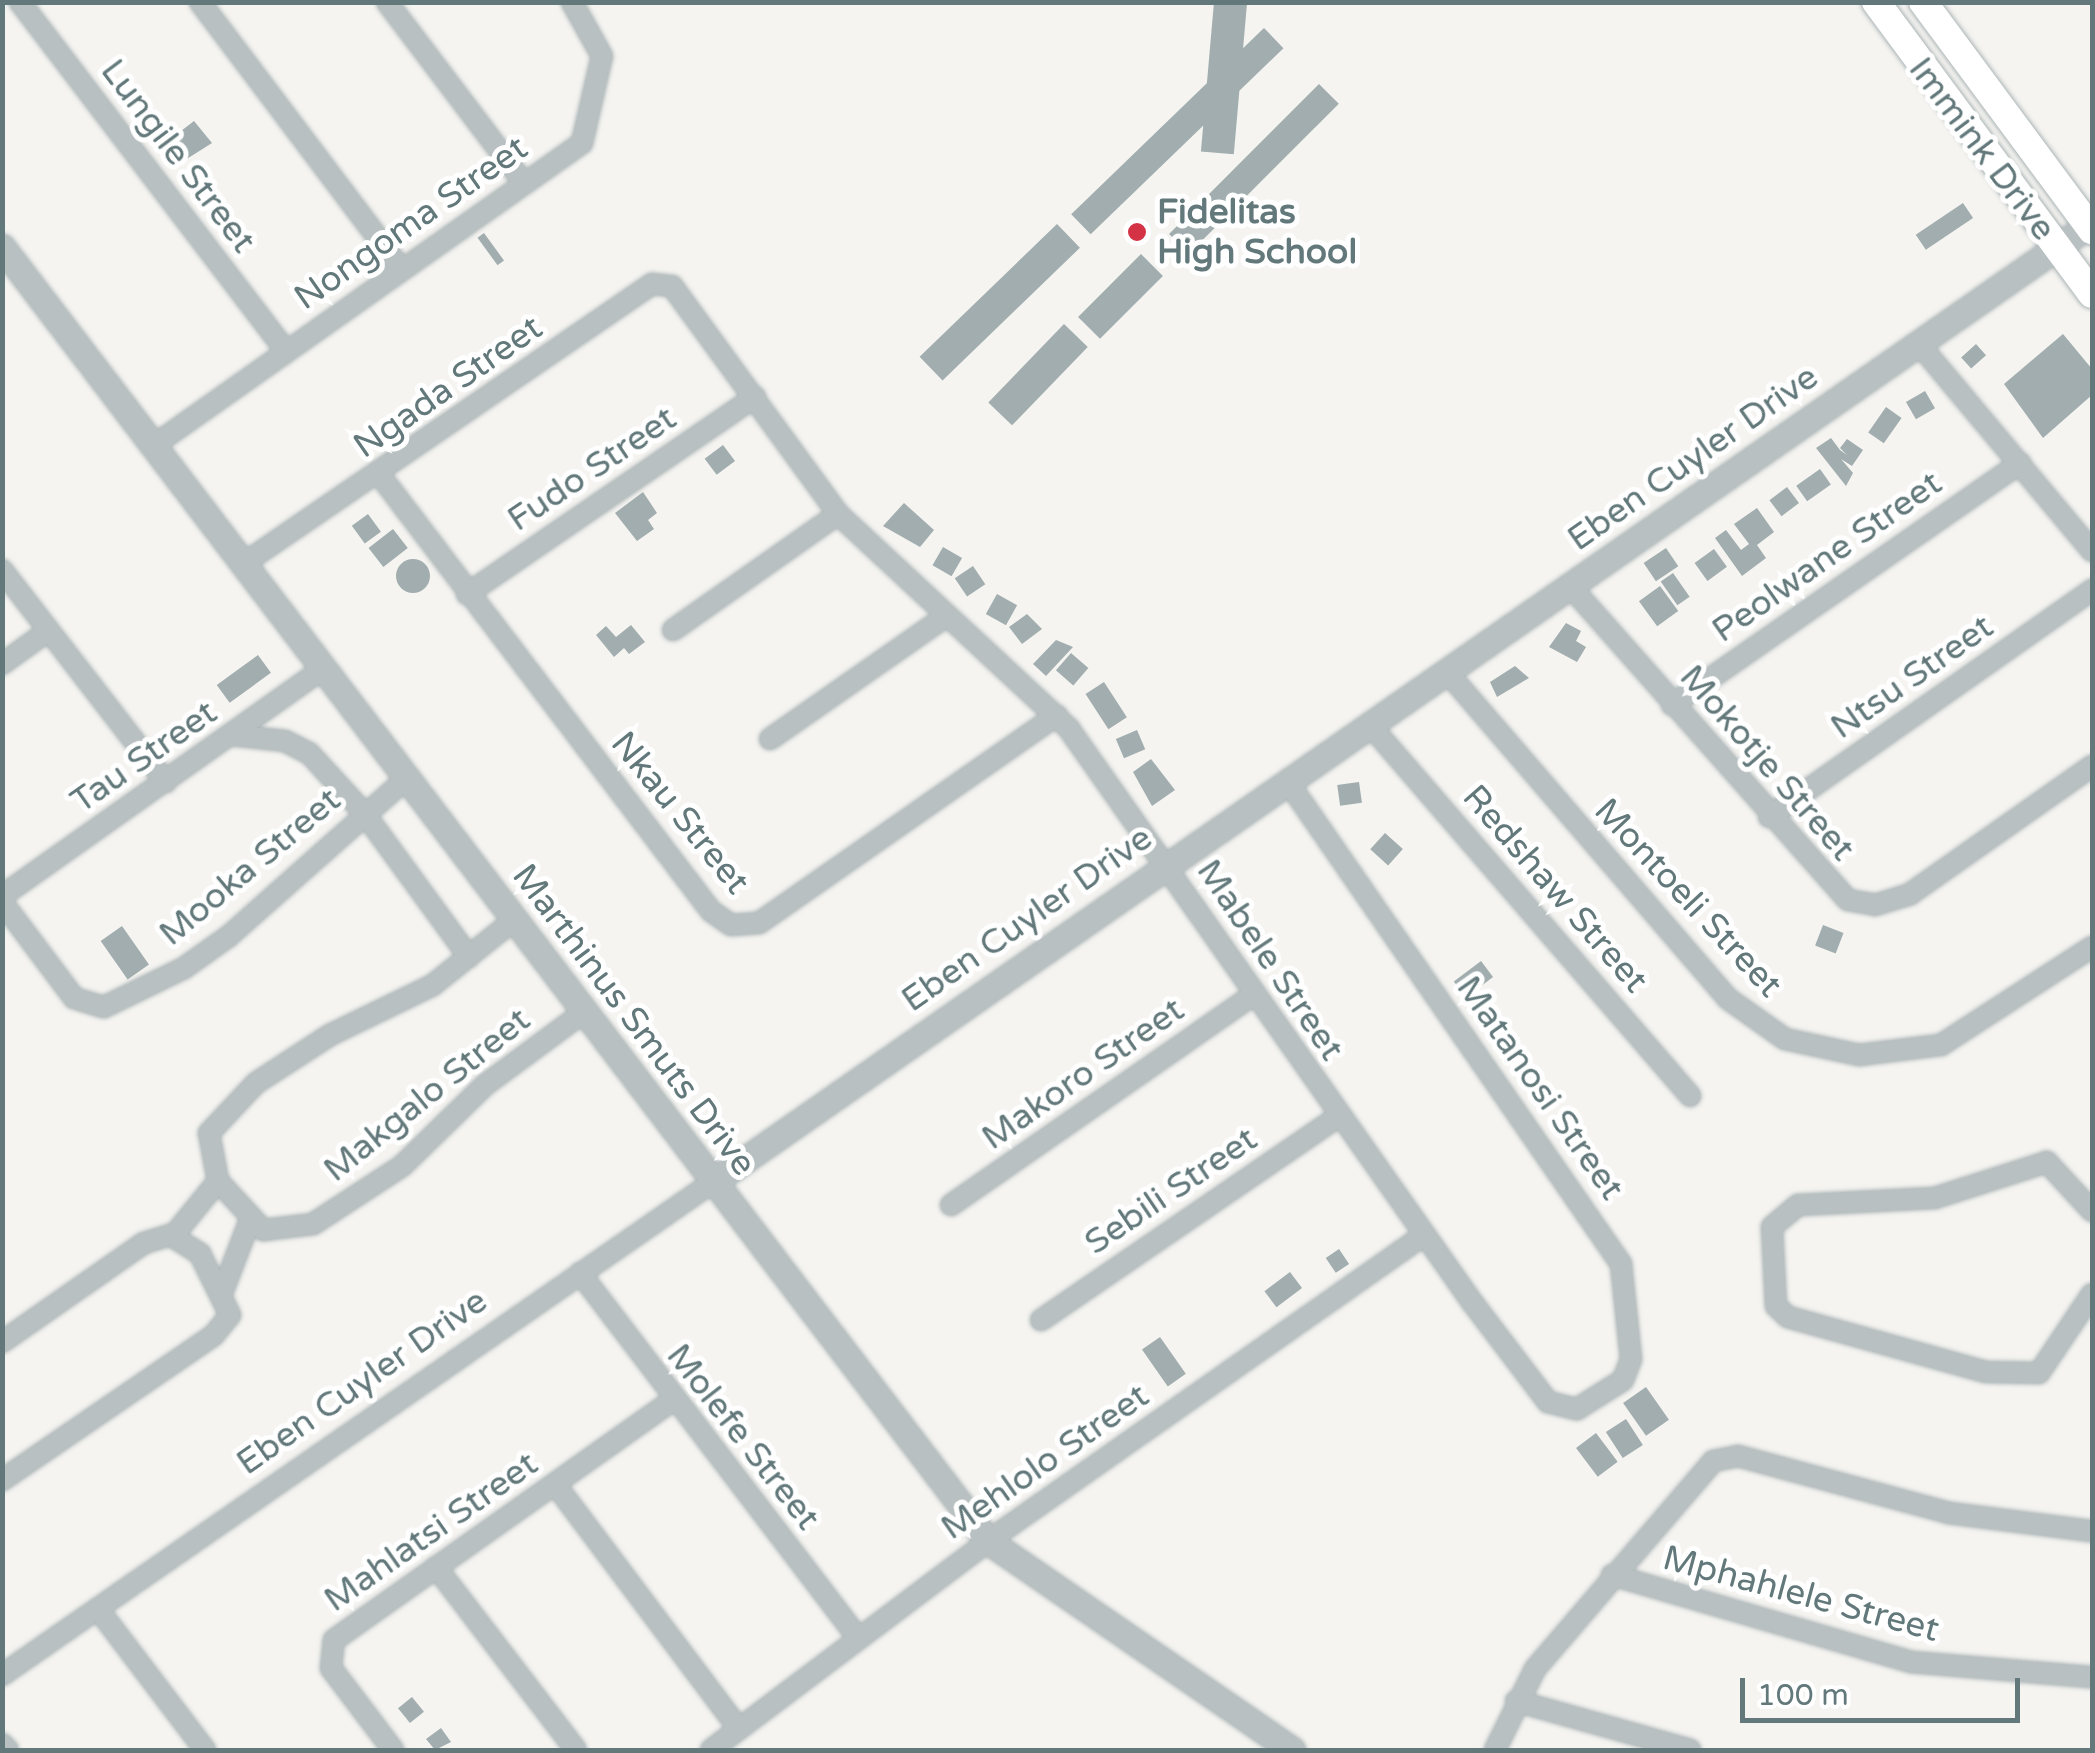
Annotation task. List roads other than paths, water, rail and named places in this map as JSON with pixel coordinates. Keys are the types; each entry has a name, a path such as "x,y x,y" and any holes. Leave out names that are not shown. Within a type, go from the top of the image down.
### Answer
{"main road":[{"name":"Immink Drive","path":"1876,2 2092,294"},
{"name":"Immink Drive","path":"1923,2 2091,226"}],"street":[{"name":"Lungile Street","path":"20,2 284,350"},
{"path":"200,2 402,269"},
{"path":"387,2 524,183"},
{"name":"Nongoma Street","path":"152,446 524,183 590,130 602,56 572,2"},
{"name":"Eben Cuyler Drive","path":"2,1675 2091,226"},
{"name":"Marthinus Smuts Drive","path":"2,246 988,1540 1292,1750"},
{"name":"Ngada Street","path":"243,564 652,284 672,286 689,300"},
{"name":"Mabele Street","path":"689,300 838,514 1057,716 1166,865 1338,1117 1548,1402"},
{"path":"1919,344 2092,550"},
{"name":"Fudo Street","path":"466,594 755,397"},
{"name":"Peolwane Street","path":"1672,705 2020,463"},
{"name":"Nkau Street","path":"379,474 466,594 711,911 737,927 760,923 1057,716"},
{"path":"674,630 838,514"},
{"path":"2,570 166,782"},
{"name":"Mokotje Street","path":"1570,586 1840,894 1875,905 1910,894 2092,766"},
{"name":"Ntsu Street","path":"1770,817 2092,590"},
{"path":"770,739 946,616"},
{"path":"2,664 48,631"},
{"name":"Tau Street","path":"2,899 323,669"},
{"name":"Montoeli Street","path":"1447,672 1727,998 1785,1039 1859,1054 1941,1045 2092,947"},
{"name":"Redshaw Street","path":"1370,725 1690,1096"},
{"path":"232,735 285,741 309,753 364,814 468,957"},
{"name":"Mooka Street","path":"2,899 74,998 104,1007 171,976 228,936 406,779"},
{"name":"Matanosi Street","path":"1288,782 1621,1264 1632,1341 1624,1380 1569,1411 1548,1402"},
{"path":"222,1293 250,1220 218,1181 206,1144 234,1103 293,1056 415,995 514,920"},
{"name":"Makoro Street","path":"952,1205 1252,996"},
{"name":"Makgalo Street","path":"250,1220 277,1233 313,1224 402,1166 485,1085 584,1012"},
{"name":"Sebili Street","path":"1041,1320 1338,1117"},
{"path":"2092,1211 2047,1162 1935,1198 1798,1206 1772,1227 1774,1296 1788,1316 1986,1372 2039,1373 2092,1294"},
{"path":"2,1342 144,1242 174,1236 218,1181"},
{"name":"Mehlolo Street","path":"710,1750 988,1540 1424,1235"},
{"path":"2,1480 214,1335 230,1315 200,1254 174,1236"},
{"name":"Molefe Street","path":"580,1273 672,1400 858,1638"},
{"name":"Mahlatsi Street","path":"393,1750 328,1654 341,1634 672,1400"},
{"path":"1495,1750 1516,1702 1612,1575 1699,1470 1724,1457 1949,1512 2092,1530"},
{"path":"555,1484 738,1729"},
{"path":"436,1568 576,1750"},
{"name":"Mphahlele Street","path":"1612,1575 1912,1662 2092,1678"},
{"path":"98,1608 204,1750"},
{"path":"1516,1702 1690,1750"},
{"path":"2,1744 8,1750"}],"place":[{"name":"Fidelitas High School","path":"1137,232"}]}
